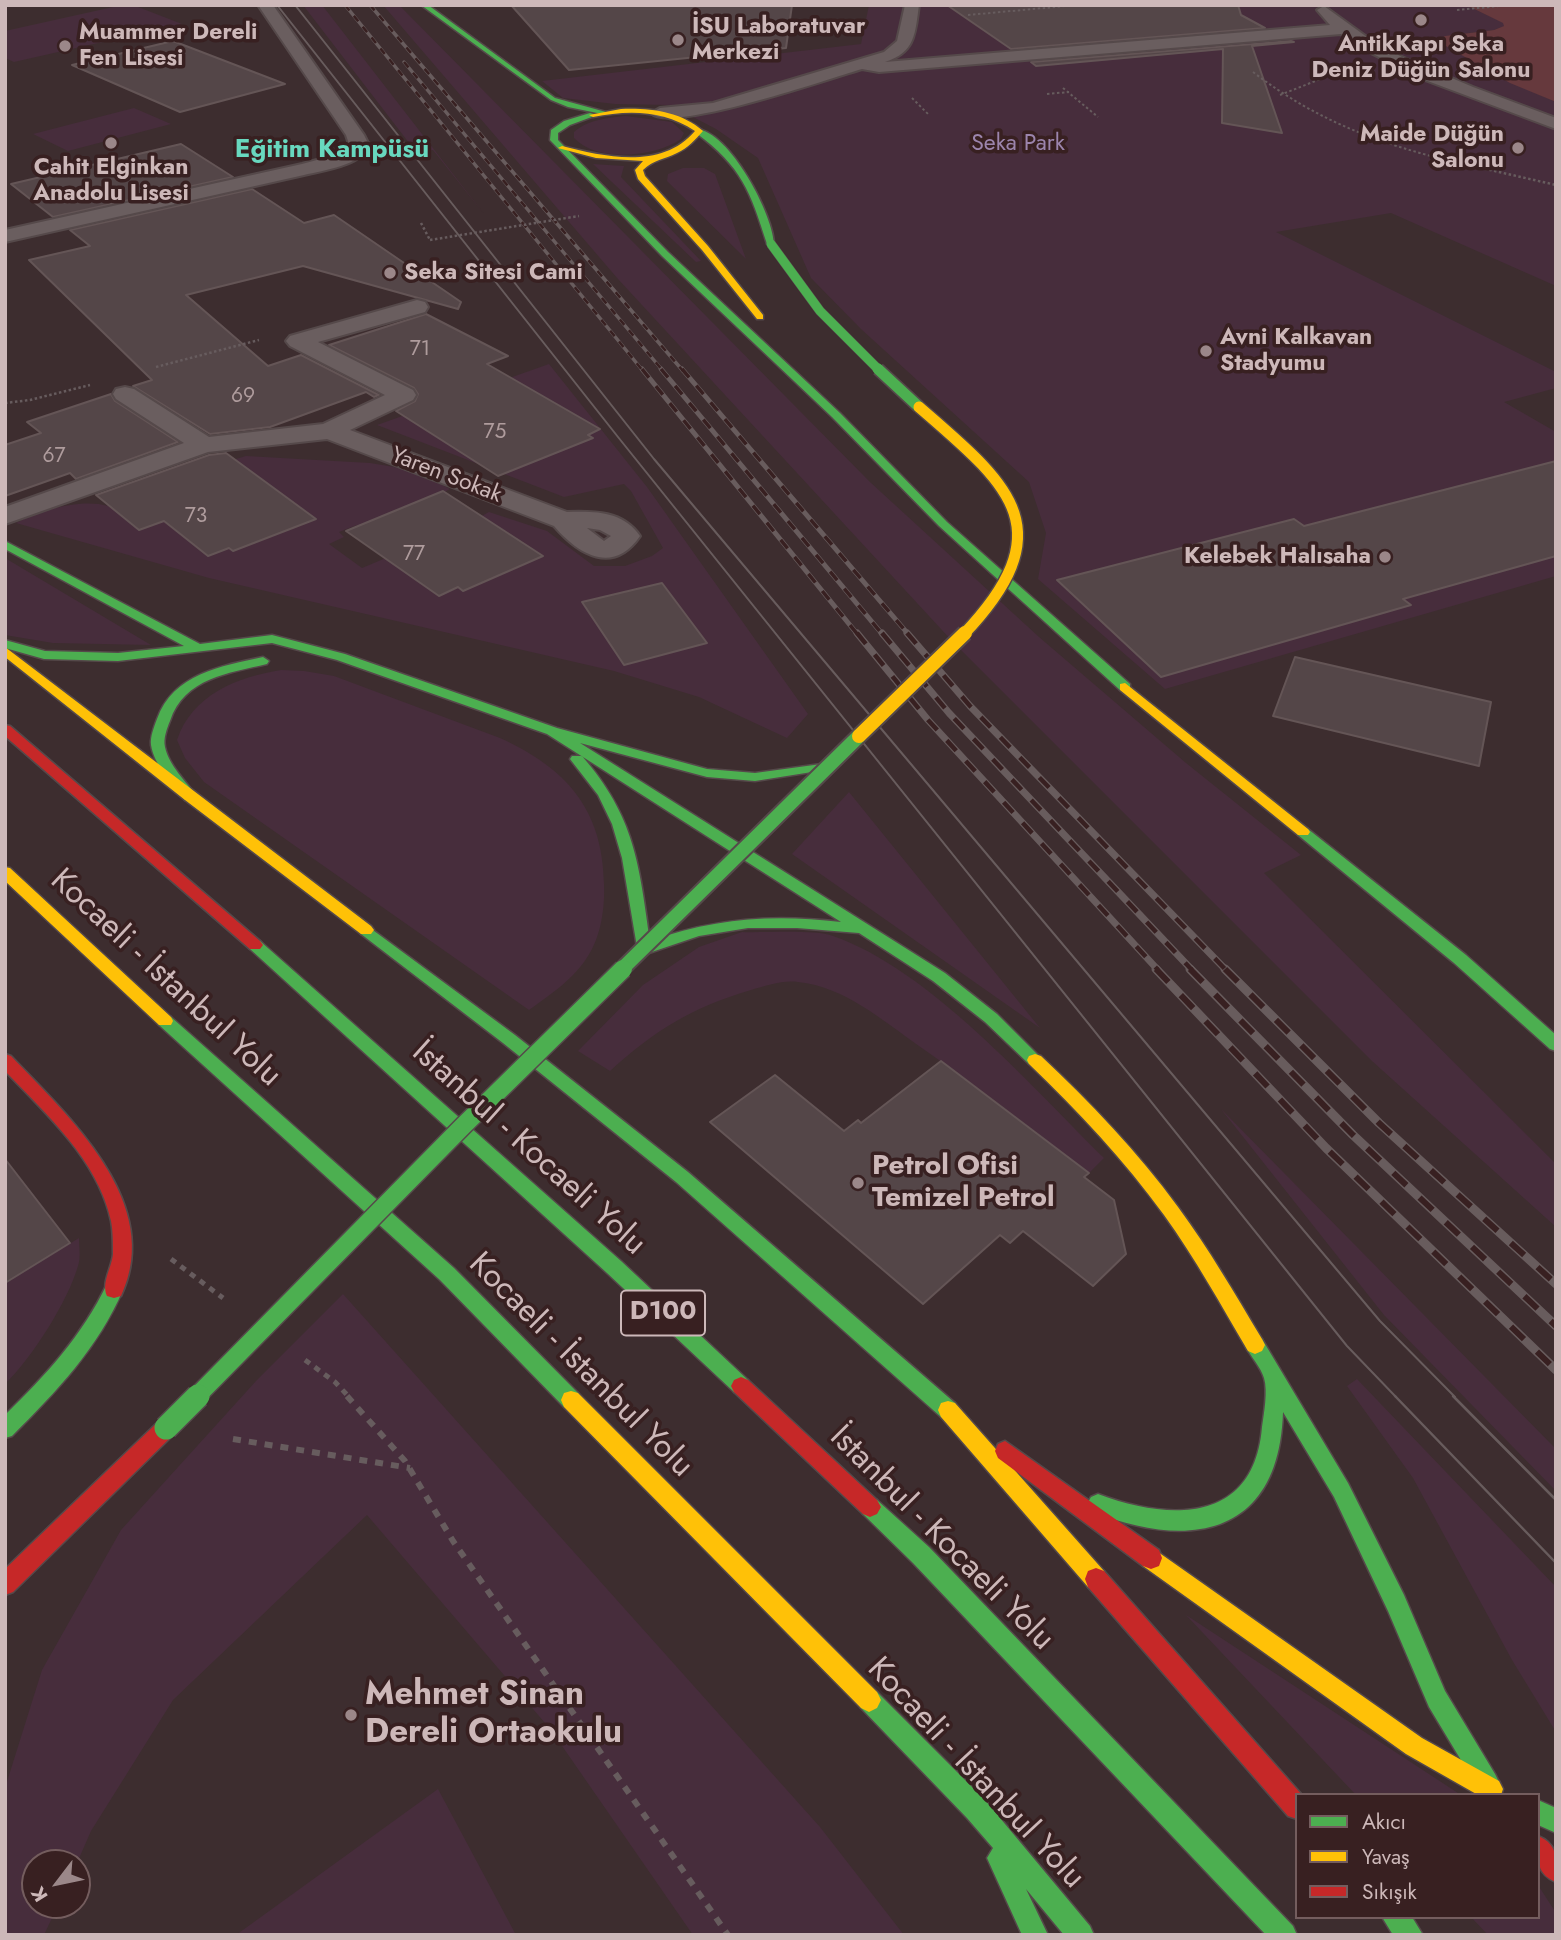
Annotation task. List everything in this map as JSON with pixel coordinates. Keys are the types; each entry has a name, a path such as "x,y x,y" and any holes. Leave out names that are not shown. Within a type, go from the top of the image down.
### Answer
{"main road":[{"path":"422,5 479,64"},
{"path":"5,1584 166,1428 427,1159 831,765 990,602 1011,571 1017,555 1018,520 1012,504 990,475 828,321 789,278 771,244 745,169 723,147 696,128 660,113 607,112 570,106 553,99 422,5"},
{"path":"607,112 564,124 554,132 558,144 578,155 600,159 705,156 745,169"},
{"path":"536,122 665,254 836,415 943,524 1124,686 1460,959 1556,1045"},
{"path":"696,128 697,139 688,146 659,156 639,170 641,177 705,248 836,415"},
{"path":"5,544 194,648 258,662"},
{"path":"5,644 44,655 118,657 272,639 341,657 552,732 707,773 755,777 831,765"},
{"path":"5,651 190,797 518,1046 682,1177 944,1406 1217,1607 1414,1746 1497,1793"},
{"path":"190,797 167,766 157,744 163,717 183,688 208,673 258,662 305,655 341,657"},
{"name":"İstanbul - Kocaeli Yolu","path":"5,729 338,1017 614,1267 911,1546 1284,1935"},
{"path":"552,732 939,977 990,1018 1043,1067 1111,1139 1171,1211 1210,1269 1340,1490 1396,1603 1437,1699 1472,1760 1497,1793"},
{"path":"552,732 602,789 621,825 630,860 643,949"},
{"name":"Kocaeli - İstanbul Yolu","path":"5,872 95,958 447,1274 976,1809 1081,1935"},
{"path":"643,949 692,931 730,923 804,923 868,931"},
{"path":"5,1060 91,1156 110,1188 123,1222 125,1258 113,1297 72,1360 5,1429"},
{"path":"944,1406 1100,1506 1138,1520 1183,1524 1212,1517 1242,1500 1261,1477 1270,1450 1274,1380"},
{"path":"944,1406 1295,1805"},
{"path":"5,1595 44,1549"},
{"path":"976,1809 1035,1935"},
{"path":"1540,1813 1556,1821"},
{"path":"1540,1850 1556,1870"},
{"path":"1397,1919 1410,1935"}],"street":[{"path":"5,236 335,161 358,150 359,141 265,5"},
{"path":"660,113 715,108 862,64 901,49 908,33 912,5"},
{"path":"1321,5 1342,29 1364,43 1418,69 1556,124"},
{"path":"862,64 879,67 1342,29"},
{"path":"696,128 715,108"},
{"name":"Yaren Sokak","path":"5,516 204,445 329,431 404,396 298,341 417,307"},
{"path":"125,394 204,445"},
{"name":"Yaren Sokak","path":"329,431 564,520"}],"path":[{"path":"968,15 1066,6"},
{"path":"1457,10 1499,6"},
{"path":"1233,37 1236,57 1279,95 1351,131 1426,155 1556,185"},
{"path":"1279,95 1323,78 1344,60"},
{"path":"1046,94 1069,92"},
{"path":"421,223 430,240 579,216"},
{"path":"145,370 265,339"},
{"path":"5,403 30,400 93,384"},
{"path":"123,1222 234,1307"},
{"path":"301,1357 335,1382 410,1468 453,1541 728,1935"},
{"path":"166,1428 410,1468"}],"green space":[{"path":"122,5 133,5 182,24 14,62 5,58 5,31"},
{"path":"303,5 322,5 484,214 433,150 416,152"},
{"path":"383,5 399,5 870,482 1039,637 1186,763 1301,855 1264,873 1556,1164 1556,1227 1372,1061 953,642 618,279"},
{"name":"Seka Park","path":"869,5 1466,5 1504,23 1505,26 1494,30 1453,35 1486,71 1556,102 1556,286 1391,213 1276,232 1556,372 1556,388 1504,402 1556,432 1556,576 1165,689 1038,579 1046,533 1029,482 861,329 811,278 758,158 716,129 670,105 615,104 563,98 542,81 861,44"},
{"path":"134,108 171,124 68,151 33,134"},
{"path":"626,116 672,122 684,133 681,139 657,150 626,155 597,151 574,138 574,132 586,124"},
{"path":"593,164 624,166 621,177 701,261 696,262"},
{"path":"683,168 704,168 715,174 746,259 667,181 668,174"},
{"path":"549,364 647,487 808,714 787,738 699,697 614,671 209,578 16,523 49,510 86,503 112,508 139,530 171,518 276,529 282,532 300,525 310,514 279,492 248,504 189,473 246,456 370,463 413,470 450,489 407,511 402,507 362,529 357,525 339,532 344,537 329,544 362,568 393,555 439,596 504,567 510,571 527,563 536,552 499,527 461,527 489,512 547,531 594,566 625,566 652,556 663,548 631,491 624,484 564,497 377,425"},
{"path":"5,558 151,645 53,643 5,635"},
{"path":"281,670 334,676 500,738 544,763 562,778 588,813 597,834 604,884 603,912 596,940 583,964 569,979 529,1010 204,782 185,758 177,740 184,724 193,711 218,691 248,678"},
{"path":"849,792 1040,1028 792,854"},
{"path":"742,932 802,932 833,936 869,952 906,975 978,1033 1104,1158 1089,1173 984,1092 877,1016 832,990 815,985 780,983 711,1004 659,1032 610,1071 578,1051 643,985 699,947"},
{"path":"1221,1109 1556,1449 1556,1491 1384,1315"},
{"path":"79,1238 79,1263 58,1312 5,1384 5,1283"},
{"path":"343,1294 820,1827 904,1935 693,1935 551,1730 367,1515 173,1700 91,1831 83,1849 21,1849 21,1919 51,1919 44,1935 5,1935 5,1788 42,1670 121,1530 256,1381"},
{"path":"1357,1379 1556,1587 1556,1732 1512,1660 1413,1478 1347,1386"},
{"path":"1186,1615 1458,1793 1354,1793"},
{"path":"438,1789 516,1935 236,1935"},
{"path":"1540,1888 1556,1913 1556,1935 1488,1935 1473,1919 1540,1919"}],"shaded area":[{"path":"1466,5 1556,5 1556,102 1510,83 1439,42 1445,36 1494,30 1504,26 1503,23"}],"building":[{"name":"İSU Laboratuvar Merkezi","path":"511,5 792,5 786,48 569,70"},
{"path":"947,5 1238,5 1241,15 1265,28 1011,49"},
{"path":"173,41 285,84 180,112 72,65"},
{"path":"1294,42 1252,46 1282,133 1222,123 1223,49 1036,66 1031,62"},
{"path":"181,144 233,177 53,217 11,184"},
{"path":"252,189 304,223 334,215 461,302 458,309 303,266 186,295 268,366 301,355 379,395 374,397 366,392 270,427 210,434 133,386 152,380 29,260 90,246 70,230"},
{"path":"426,314 508,356 487,364 600,429 588,435 593,438 498,476 396,411 415,401 418,394 414,388 329,345"},
{"path":"111,394 115,401 178,442 76,479 70,473 5,496 5,445 41,433 27,422"},
{"path":"226,453 316,519 233,551 229,548 208,556 164,521 139,530 96,495 209,455"},
{"path":"1556,461 1556,556 1403,599 1411,605 1161,677 1057,580 1294,519 1304,526"},
{"path":"443,491 543,556 463,591 458,587 439,596 346,531"},
{"path":"662,583 707,643 624,665 582,602"},
{"path":"1295,657 1491,702 1479,766 1273,716"},
{"path":"941,1061 1089,1173 1084,1177 1114,1200 1126,1254 1093,1286 1023,1231 1010,1243 1000,1235 923,1304 710,1122 775,1075 844,1131 858,1120 861,1123"},
{"path":"5,1159 70,1243 5,1283"}],"tram line":[{"path":"277,5 618,437 1347,1346 1396,1397"},
{"path":"295,5 654,459 1380,1321 1455,1397"},
{"path":"1395,1396 1556,1563"},
{"path":"1453,1396 1556,1500"}],"railway":[{"path":"345,5 643,371"},
{"path":"370,5 683,371"},
{"path":"404,62 663,371"},
{"path":"642,369 858,635"},
{"path":"661,369 883,635"},
{"path":"682,369 909,635"},
{"path":"857,633 928,720 1158,970"},
{"path":"882,633 949,713 1192,970"},
{"path":"907,633 970,706 1226,970"},
{"path":"1156,969 1326,1148 1556,1370"},
{"path":"1190,969 1353,1135 1556,1326"},
{"path":"1226,970 1379,1123 1556,1284"}],"traffic: fast":[{"path":"424,5 553,99 570,106 602,112"},
{"path":"593,115 567,123 554,132 554,140 665,254 836,415 943,524 1125,687"},
{"path":"699,131 716,143 739,167 753,193 771,244"},
{"path":"771,244 802,290 820,311 919,407"},
{"path":"5,544 200,649"},
{"path":"5,644 44,655 118,657 272,639 341,657 552,731 707,773 755,777 831,765"},
{"path":"190,797 168,767 158,747 158,737 167,710 176,696 201,678 263,661"},
{"path":"552,731 939,977 991,1018 1035,1060"},
{"path":"166,1428 464,1125 859,736"},
{"path":"577,759 605,794 625,841 633,876 643,949 699,931 748,923 797,923 855,929"},
{"path":"1303,832 1460,959 1556,1045"},
{"path":"366,930 509,1039 682,1177 948,1410"},
{"path":"255,945 614,1267 741,1386"},
{"path":"165,1021 447,1274 571,1400"},
{"path":"5,1429 67,1365 94,1329 114,1290"},
{"path":"1255,1345 1341,1490 1396,1603 1437,1699 1487,1782"},
{"path":"1098,1504 1144,1518 1169,1521 1216,1515 1236,1505 1253,1488 1265,1465 1273,1423 1274,1380"},
{"path":"870,1507 921,1555 1284,1935"},
{"path":"869,1700 976,1809 1081,1935"},
{"path":"1540,1813 1556,1821"},
{"path":"999,1858 1035,1935"},
{"path":"1397,1919 1410,1935"}],"traffic: slow":[{"path":"562,148 616,159 656,158 673,153 688,144 699,131 675,117 649,111 593,115"},
{"path":"651,157 639,170 641,177 705,248 760,317"},
{"path":"859,736 967,631 1003,584 1017,548 1016,514 1006,493 985,465 919,407"},
{"path":"5,651 190,797 366,930"},
{"path":"1125,687 1303,832"},
{"path":"5,872 165,1021"},
{"path":"1035,1060 1107,1133 1157,1192 1194,1245 1255,1345"},
{"path":"571,1400 869,1700"},
{"path":"948,1410 1096,1579"},
{"path":"1151,1558 1414,1746 1491,1789"}],"traffic: jam":[{"path":"5,729 255,945"},
{"path":"5,1060 74,1135 111,1191 120,1222 122,1255 114,1290"},
{"path":"741,1386 870,1507"},
{"path":"5,1584 166,1428"},
{"path":"1005,1451 1151,1558"},
{"path":"1096,1579 1295,1805"},
{"path":"1540,1850 1556,1870"}],"place":[{"name":"AntikKapı Seka Deniz Düğün Salonu","path":"1421,20"},
{"name":"İSU Laboratuvar Merkezi","path":"678,40"},
{"name":"Muammer Dereli Fen Lisesi","path":"65,46"},
{"name":"Cahit Elginkan Anadolu Lisesi","path":"111,143"},
{"name":"Maide Düğün Salonu","path":"1518,148"},
{"name":"Seka Sitesi Cami","path":"390,273"},
{"name":"Avni Kalkavan Stadyumu","path":"1206,351"},
{"name":"Kelebek Halısaha","path":"1385,557"},
{"name":"Petrol Ofisi Temizel Petrol","path":"858,1183"},
{"name":"Mehmet Sinan Dereli Ortaokulu","path":"351,1715"}],"district":[{"name":"Eğitim Kampüsü","path":"332,151"}]}
